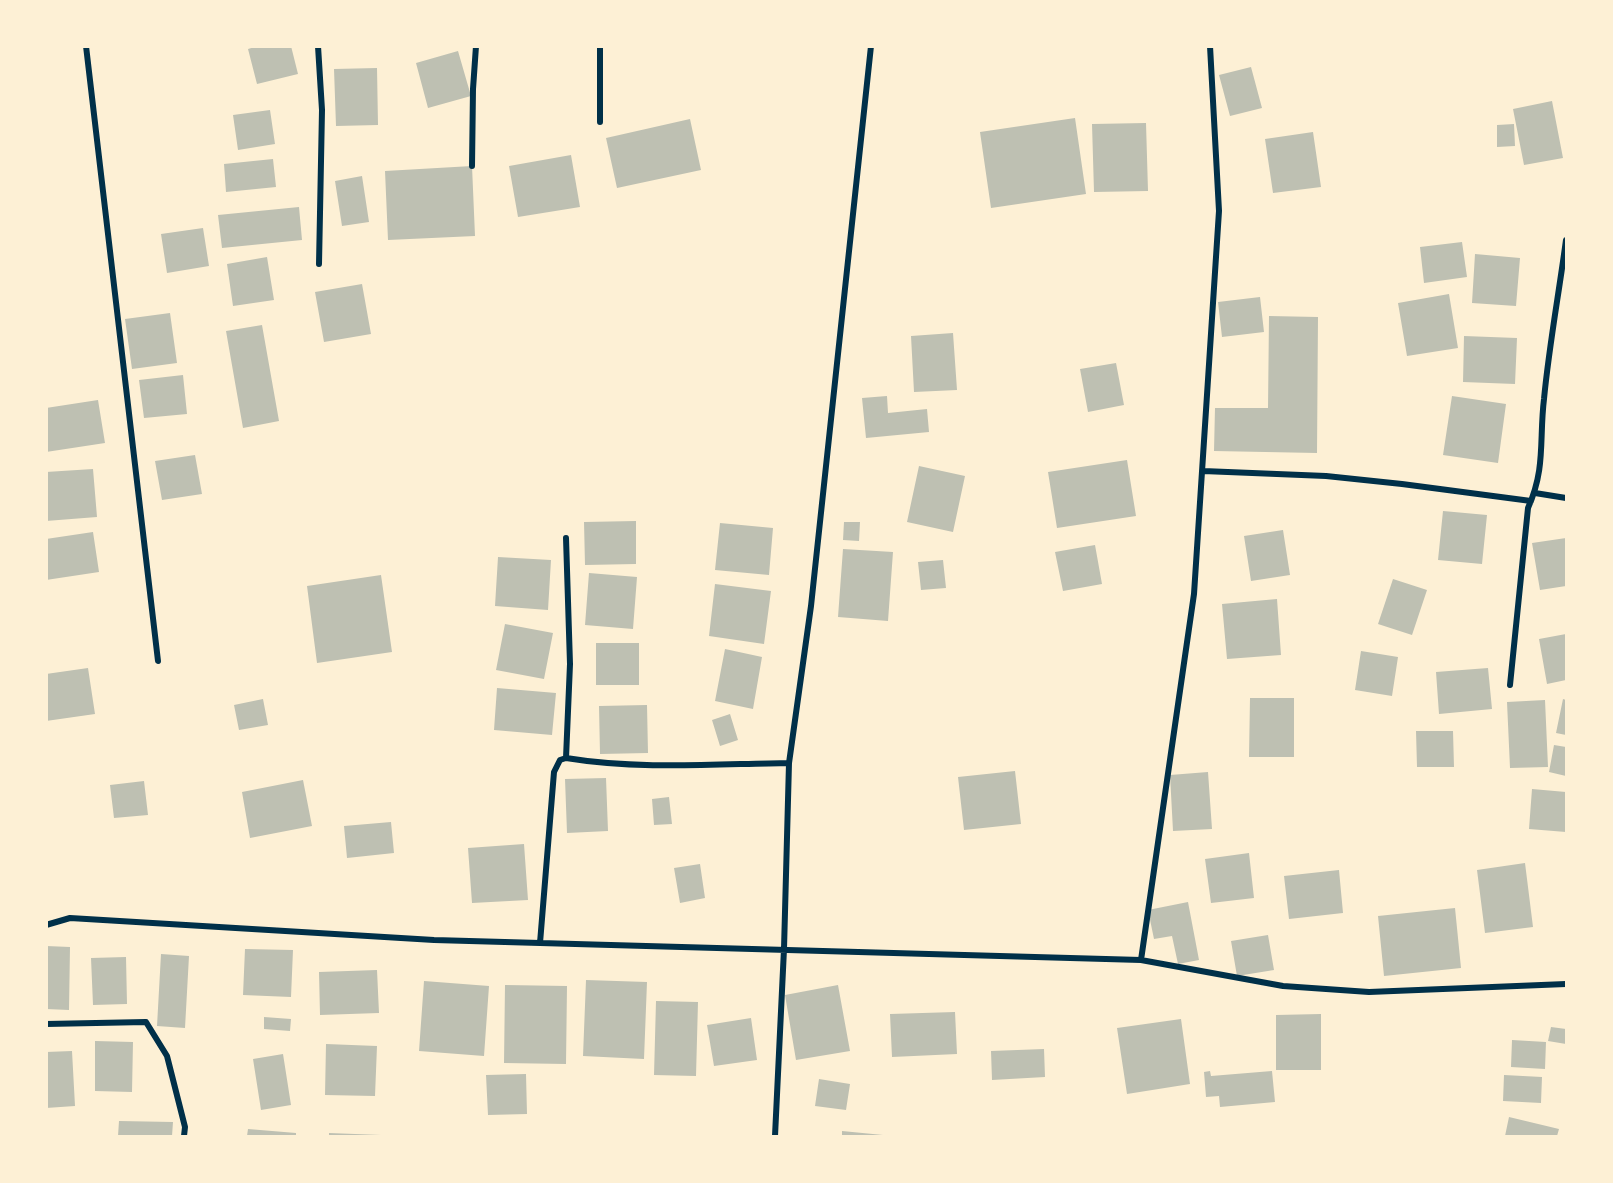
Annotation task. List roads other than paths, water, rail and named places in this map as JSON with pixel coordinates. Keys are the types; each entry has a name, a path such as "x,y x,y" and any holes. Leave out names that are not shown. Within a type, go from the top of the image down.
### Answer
{"street":[{"path":"86,46 158,661"},
{"path":"318,46 322,110 318,264"},
{"path":"472,166 476,46"},
{"path":"600,46 600,122"},
{"path":"775,1137 784,950 789,763 811,606 871,46"},
{"path":"1141,960 1194,594 1219,211 1210,46"},
{"path":"1510,685 1528,507 1535,493 1542,460 1543,401 1566,240"},
{"path":"1203,471 1326,476 1531,501"},
{"path":"1535,493 1566,498"},
{"path":"566,758 570,664 567,538"},
{"path":"540,943 554,772 560,760 566,758 603,764 649,765 789,763"},
{"path":"46,925 70,918 434,940 1141,960 1282,986 1369,992 1566,984"},
{"path":"46,1024 146,1022 167,1056 185,1127 184,1137"}]}
